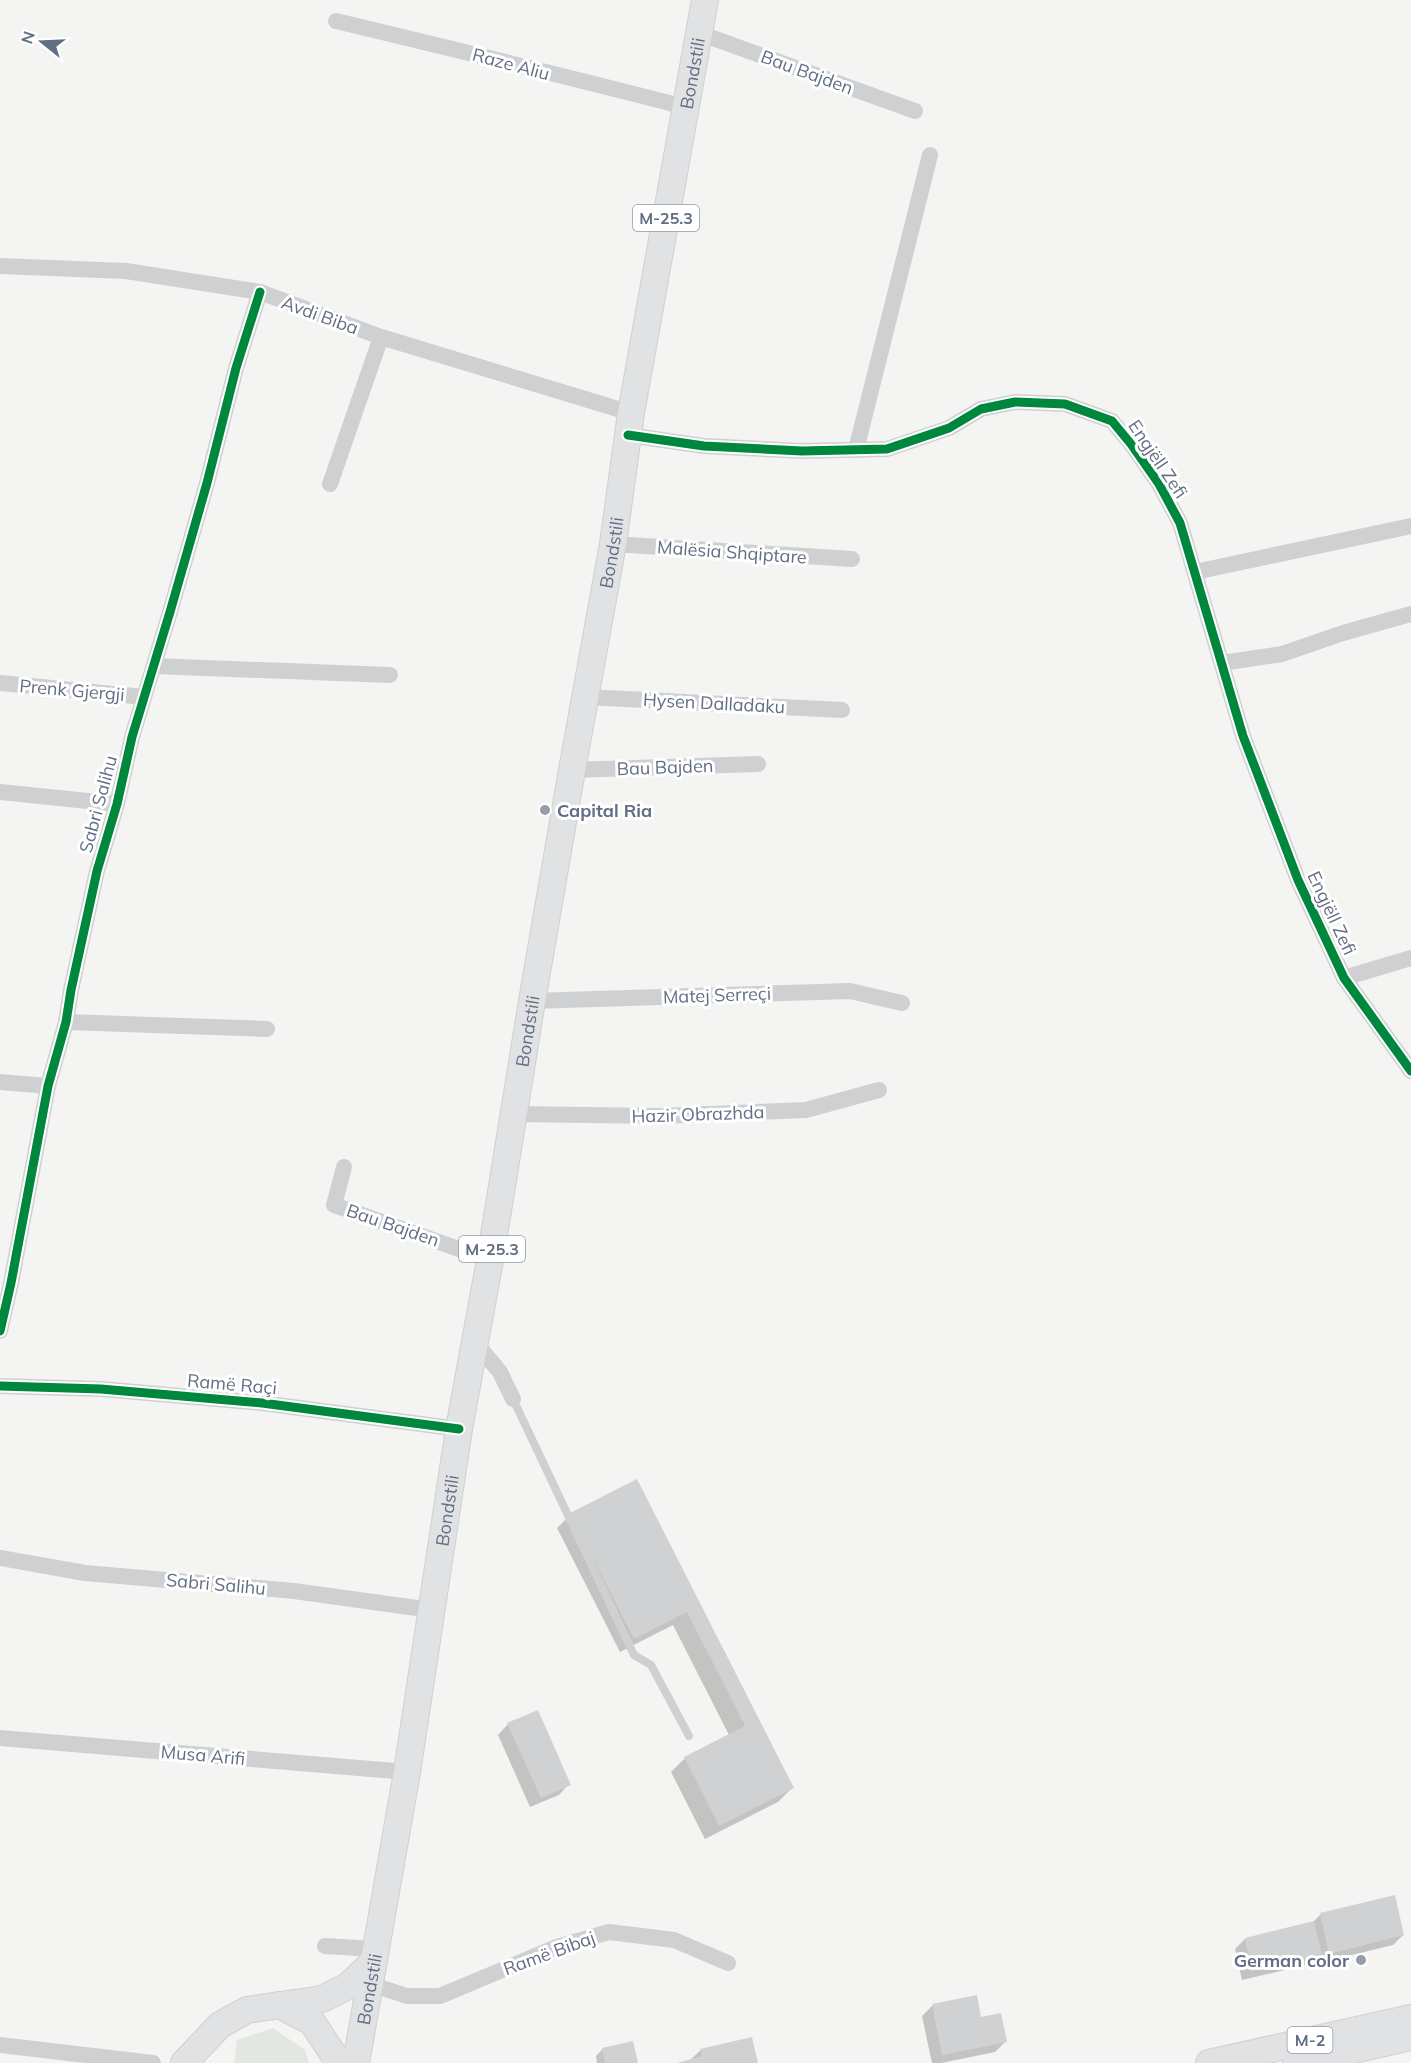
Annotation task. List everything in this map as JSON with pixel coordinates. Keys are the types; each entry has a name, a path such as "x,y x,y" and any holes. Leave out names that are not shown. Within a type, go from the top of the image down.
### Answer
{"main road":[{"name":"Bondstili","path":"356,2063 407,1772 459,1429 613,544 630,424 705,0"},
{"path":"184,2063 220,2025 247,2010 322,1999 348,1986 373,1965"},
{"path":"279,2005 312,2022 339,2063"},
{"name":"M-2","path":"1209,2063 1411,2018"},
{"name":"M-2","path":"1296,2063 1368,2055 1411,2037"}],"street":[{"name":"Raze Aliu","path":"336,21 685,107"},
{"name":"Bau Bajden","path":"699,33 915,111"},
{"path":"856,450 930,155"},
{"name":"Avdi Biba","path":"0,266 126,271 260,292 630,424"},
{"name":"Sabri Salihu","path":"1,1321 11,1282 48,1086 66,1022 97,872 117,804 132,737 207,483 236,368 260,292"},
{"path":"330,484 381,337"},
{"name":"Engjëll Zefi","path":"630,424 704,446 802,451 887,449 949,428 981,409 1015,402 1065,404 1112,421 1159,484 1180,523 1243,736 1298,880 1344,978 1411,1071"},
{"path":"1195,572 1411,526"},
{"name":"Malësia Shqiptare","path":"613,544 852,559"},
{"path":"1222,663 1282,654 1343,633 1411,614"},
{"path":"154,666 390,675"},
{"name":"Prenk Gjergji","path":"0,683 144,697"},
{"name":"Hysen Dalladaku","path":"586,697 842,710"},
{"name":"Bau Bajden","path":"572,770 758,764"},
{"path":"0,792 117,804"},
{"path":"1344,978 1411,958"},
{"name":"Matej Serreçi","path":"532,1001 850,991 902,1003"},
{"path":"66,1022 267,1029"},
{"path":"0,1082 48,1086"},
{"name":"Hazir Obrazhda","path":"514,1114 660,1116 806,1110 879,1090"},
{"name":"Bau Bajden","path":"344,1167 334,1205 490,1260"},
{"path":"474,1341 500,1372 513,1399"},
{"name":"Ramë Raçi","path":"0,1386 101,1389 262,1403 459,1429"},
{"name":"Sabri Salihu","path":"0,1558 85,1573 294,1591 431,1610"},
{"name":"Musa Arifi","path":"0,1738 407,1772"},
{"name":"Ramë Bibaj","path":"373,1965 407,1996 440,1996 557,1947 609,1932 674,1940 728,1964"},
{"path":"325,1946 373,1965"},
{"path":"0,2044 153,2063"}],"lane":[{"path":"513,1399 634,1655 651,1665 689,1736"}],"shaded area":[{"path":"273,2028 305,2050 309,2063 234,2063 237,2040"}],"building":[{"path":"637,1479 794,1788 719,1826 684,1757 745,1726 687,1612 634,1639 570,1513"},
{"path":"538,1710 571,1785 541,1798 507,1723"},
{"path":"1395,1895 1404,1935 1329,1954 1320,1913"},
{"path":"1314,1921 1322,1954 1252,1971 1245,1938"},
{"path":"977,1995 981,2017 1001,2013 1007,2042 942,2055 932,2004"},
{"path":"752,2037 758,2063 677,2063 702,2056 700,2049"},
{"path":"633,2041 638,2063 605,2063 602,2048"}],"cycle path":[{"path":"0,1331 48,1086 66,1022 97,871 117,804 132,737 207,483 236,368 260,292"},
{"path":"628,435 704,446 802,451 887,449 949,428 981,409 1015,402 1065,404 1112,421 1159,484 1180,523 1243,736 1298,880 1344,978 1411,1071"},
{"path":"0,1386 101,1389 262,1403 459,1429"}],"place":[{"name":"Capital Ria","path":"545,810"},
{"name":"German color","path":"1361,1960"}]}
